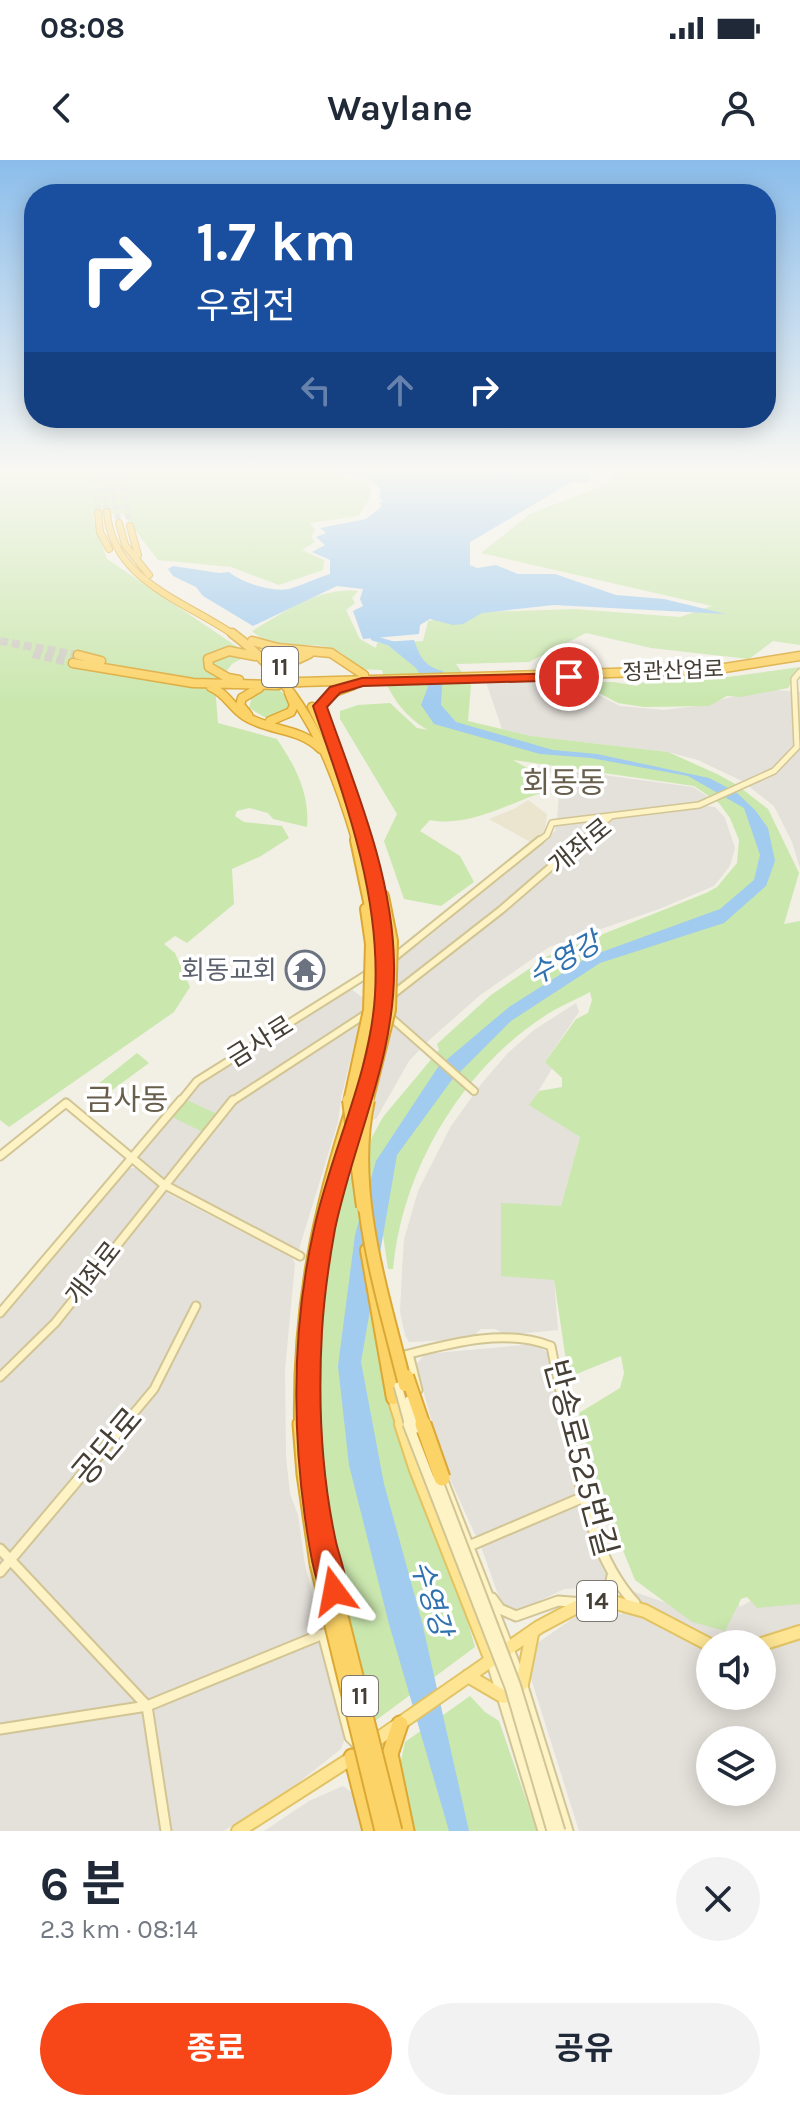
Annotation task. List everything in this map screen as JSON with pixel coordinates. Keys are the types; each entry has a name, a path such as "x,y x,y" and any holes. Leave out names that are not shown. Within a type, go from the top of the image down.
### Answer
{"highway":[{"name":"11","path":"115,547 132,568 180,595"},
{"name":"11","path":"126,547 154,579 252,641 329,734 353,796 366,866"},
{"path":"134,547 154,574"},
{"name":"11","path":"163,586 232,633 287,682 310,715 366,866"},
{"path":"252,641 278,648 331,653 363,679"},
{"path":"272,667 251,654 237,650 221,652 208,659 209,667 228,678 287,682"},
{"path":"287,682 246,694 240,705 242,710 251,718 266,721 288,715 294,705 287,682 294,661 304,655 319,653 331,657 336,670 315,679"},
{"name":"정관산업로","path":"473,678 735,670 800,656"},
{"path":"75,659 219,682 473,678"},
{"path":"112,666 218,689 235,709 249,718 302,733 328,757"},
{"path":"193,683 473,678"},
{"path":"329,734 320,709 322,703 335,690 363,679"},
{"path":"219,682 260,681"},
{"path":"366,866 382,943 349,1100 363,1187 407,1375 417,1413 442,1478"},
{"path":"366,866 384,899 382,943 388,1020 365,1113 363,1187 370,1272 399,1390"},
{"name":"11","path":"382,943 386,981 378,1027 323,1205 305,1307 299,1390 300,1443 322,1562 383,1831"},
{"name":"11","path":"322,1562 394,1831"},
{"path":"400,1724 390,1754 406,1831"},
{"path":"357,1754 371,1831"}],"main road":[{"name":"개좌로","path":"0,1377 55,1323 234,1098 378,1005 489,920 610,817 681,809 712,800 774,771 797,747 794,679 800,672"},
{"name":"금사로","path":"0,1313 197,1081 418,940 547,835 552,823 610,817"},
{"path":"378,1005 474,1091"},
{"path":"364,1015 387,1014"},
{"path":"0,1156 66,1103 163,1184 300,1256"},
{"name":"공단로","path":"0,1572 154,1389 196,1306"},
{"name":"반송로525번길","path":"409,1354 491,1339 540,1338 551,1346 562,1407 611,1572 629,1600 652,1614"},
{"path":"468,1544 422,1410 409,1354 397,1357 392,1368 415,1467 491,1660 543,1831"},
{"path":"399,1390 415,1467"},
{"path":"399,1390 417,1426 519,1684 560,1831"},
{"path":"399,1390 412,1437 510,1687 552,1831"},
{"path":"442,1478 508,1649 568,1831"},
{"path":"468,1544 586,1496"},
{"path":"0,1549 147,1706 166,1831"},
{"path":"485,1587 500,1609 510,1616 525,1614 557,1600 572,1598 587,1602 610,1586 611,1572"},
{"name":"14","path":"238,1831 357,1754 532,1632 587,1602 613,1602 652,1614 696,1638"},
{"path":"519,1684 532,1632"},
{"path":"776,1640 800,1632"},
{"path":"0,1729 147,1706 323,1634 357,1754"},
{"path":"468,1676 504,1697"}],"shaded area":[{"path":"571,681 620,706 664,710 697,706 763,689 800,692 800,868 792,842 774,806 742,781 698,760 668,752 531,736 502,729 486,682"},
{"path":"543,767 693,787 710,798 687,806 562,820 557,819 559,793 552,774"},
{"path":"528,800 547,814 545,832 532,843 489,819 516,808"},
{"path":"715,807 725,818 735,848 730,866 714,886 659,909 549,947 479,996 426,1043 409,1061 376,1119 370,1120 395,1013 399,957 422,942 534,850 555,831 556,825"},
{"path":"350,988 363,998 360,1021 338,1122 299,1249 294,1251 162,1180 143,1163 139,1155 191,1091 208,1076"},
{"path":"576,1003 579,1012 545,1062 553,1067 530,1105 580,1137 561,1206 501,1204 554,1280 558,1330 506,1335 495,1329 481,1329 470,1339 409,1342 400,1312 402,1271 404,1240 418,1191 451,1126 482,1083 508,1053 534,1030"},
{"path":"127,1168 136,1168 165,1192 292,1258 295,1263 285,1370 286,1457 290,1494 298,1515 305,1565 321,1630 148,1699 0,1543 0,1319"},
{"path":"534,1344 547,1352 570,1470 607,1573 606,1583 600,1587 564,1589 516,1612 502,1606 483,1552 445,1468 416,1365 425,1354"},
{"path":"0,1557 138,1702 20,1720 0,1726"},
{"path":"800,1573 800,1831 579,1831 530,1675 536,1644 578,1615 599,1611 622,1614 626,1589 681,1608 738,1602 740,1607"},
{"path":"323,1641 346,1735 341,1749 294,1786 224,1831 0,1831 0,1732 151,1711"},
{"path":"343,1786 359,1798 366,1831 264,1831 309,1801"}],"green space":[{"path":"0,547 103,547 107,559 239,648 241,659 232,664 215,686 218,723 277,739 304,791 307,827 273,819 268,813 249,808 237,811 235,816 244,822 282,826 289,838 261,856 232,869 234,904 187,943 175,936 164,944 175,953 190,987 174,1012 9,1127 0,1120"},
{"path":"148,547 307,547 302,550 324,560 323,570 279,585 231,567 158,560"},
{"path":"489,547 800,547 800,645 773,641 749,659 651,648 586,633 529,662 456,664 471,685 468,721 531,736 668,752 737,785 768,809 799,873 784,924 800,921 800,1604 757,1608 747,1597 741,1599 726,1630 721,1630 692,1622 635,1580 599,1491 579,1413 620,1388 624,1373 621,1356 574,1375 567,1367 554,1280 501,1276 501,1203 561,1206 580,1137 529,1105 539,1091 562,1087 562,1078 545,1062 576,1019 588,1013 592,1000 590,992 551,1012 515,1038 463,1093 423,1160 409,1195 393,1269 388,1269 379,1208 367,1286 380,1356 454,1574 475,1647 375,1721 323,1516 313,1452 311,1395 316,1315 334,1207 383,1117 439,1050 437,1044 491,995 548,956 717,887 737,863 739,840 730,818 719,803 694,786 513,760 545,778 547,791 475,817 445,822 430,820 420,831 460,856 474,882 441,906 404,899 384,841 397,814 340,719 340,711 358,705 390,703 417,728 428,730 412,719 399,704 388,688 382,670 356,669 338,651 315,645 275,644 252,631 302,602 343,591 358,591 352,598 355,603 346,610 360,639 376,648 377,643 423,641 428,621 481,612 575,609 680,617 712,606 481,553"},
{"path":"800,667 788,688 741,697 727,696 709,706 644,707 618,703 578,682 614,682 637,686 647,680 728,677"},
{"path":"278,688 289,699 287,712 268,719 249,708 252,696 260,691"},
{"path":"137,1053 149,1063 104,1096 93,1088"},
{"path":"185,1099 217,1114 203,1132 170,1116"},
{"path":"470,1696 499,1721 537,1831 412,1831 399,1771 405,1742"}],"water":[{"path":"321,547 470,547 470,565 477,568 496,565 518,574 555,574 616,595 664,599 726,614 554,605 482,613 463,624 453,625 430,619 420,625 419,634 363,639 353,611 363,606 360,599 363,589 337,586 253,626 203,596 196,587 173,576 168,569 173,566 229,572 250,583 277,590 292,588 330,574 330,560 312,552"},
{"name":"수영강","path":"414,640 424,660 443,671 441,705 456,722 553,750 597,754 709,778 736,792 755,810 768,828 775,861 766,886 724,923 600,963 511,1021 451,1081 397,1155 361,1362 384,1484 422,1622 469,1831 449,1831 389,1624 349,1465 338,1366 355,1235 376,1161 438,1067 509,1007 588,957 720,909 754,880 760,855 744,808 688,776 591,758 540,754 434,724 421,705 428,687 416,668 384,642"}],"waterway":[{"name":"수영강","path":"377,633 373,638 393,644"}],"tunnel":[{"path":"0,641 78,655"},
{"path":"33,654 73,663"}],"place":[{"name":"회동교회","path":"305,970"}],"district":[{"name":"회동동","path":"564,783"},
{"name":"금사동","path":"127,1100"}],"route":[{"path":"334,1591 326,1561 309,1454 311,1330 320,1249 343,1157 377,1053 386,981 376,887 353,796 320,706 335,690 362,682 569,677"}]}
